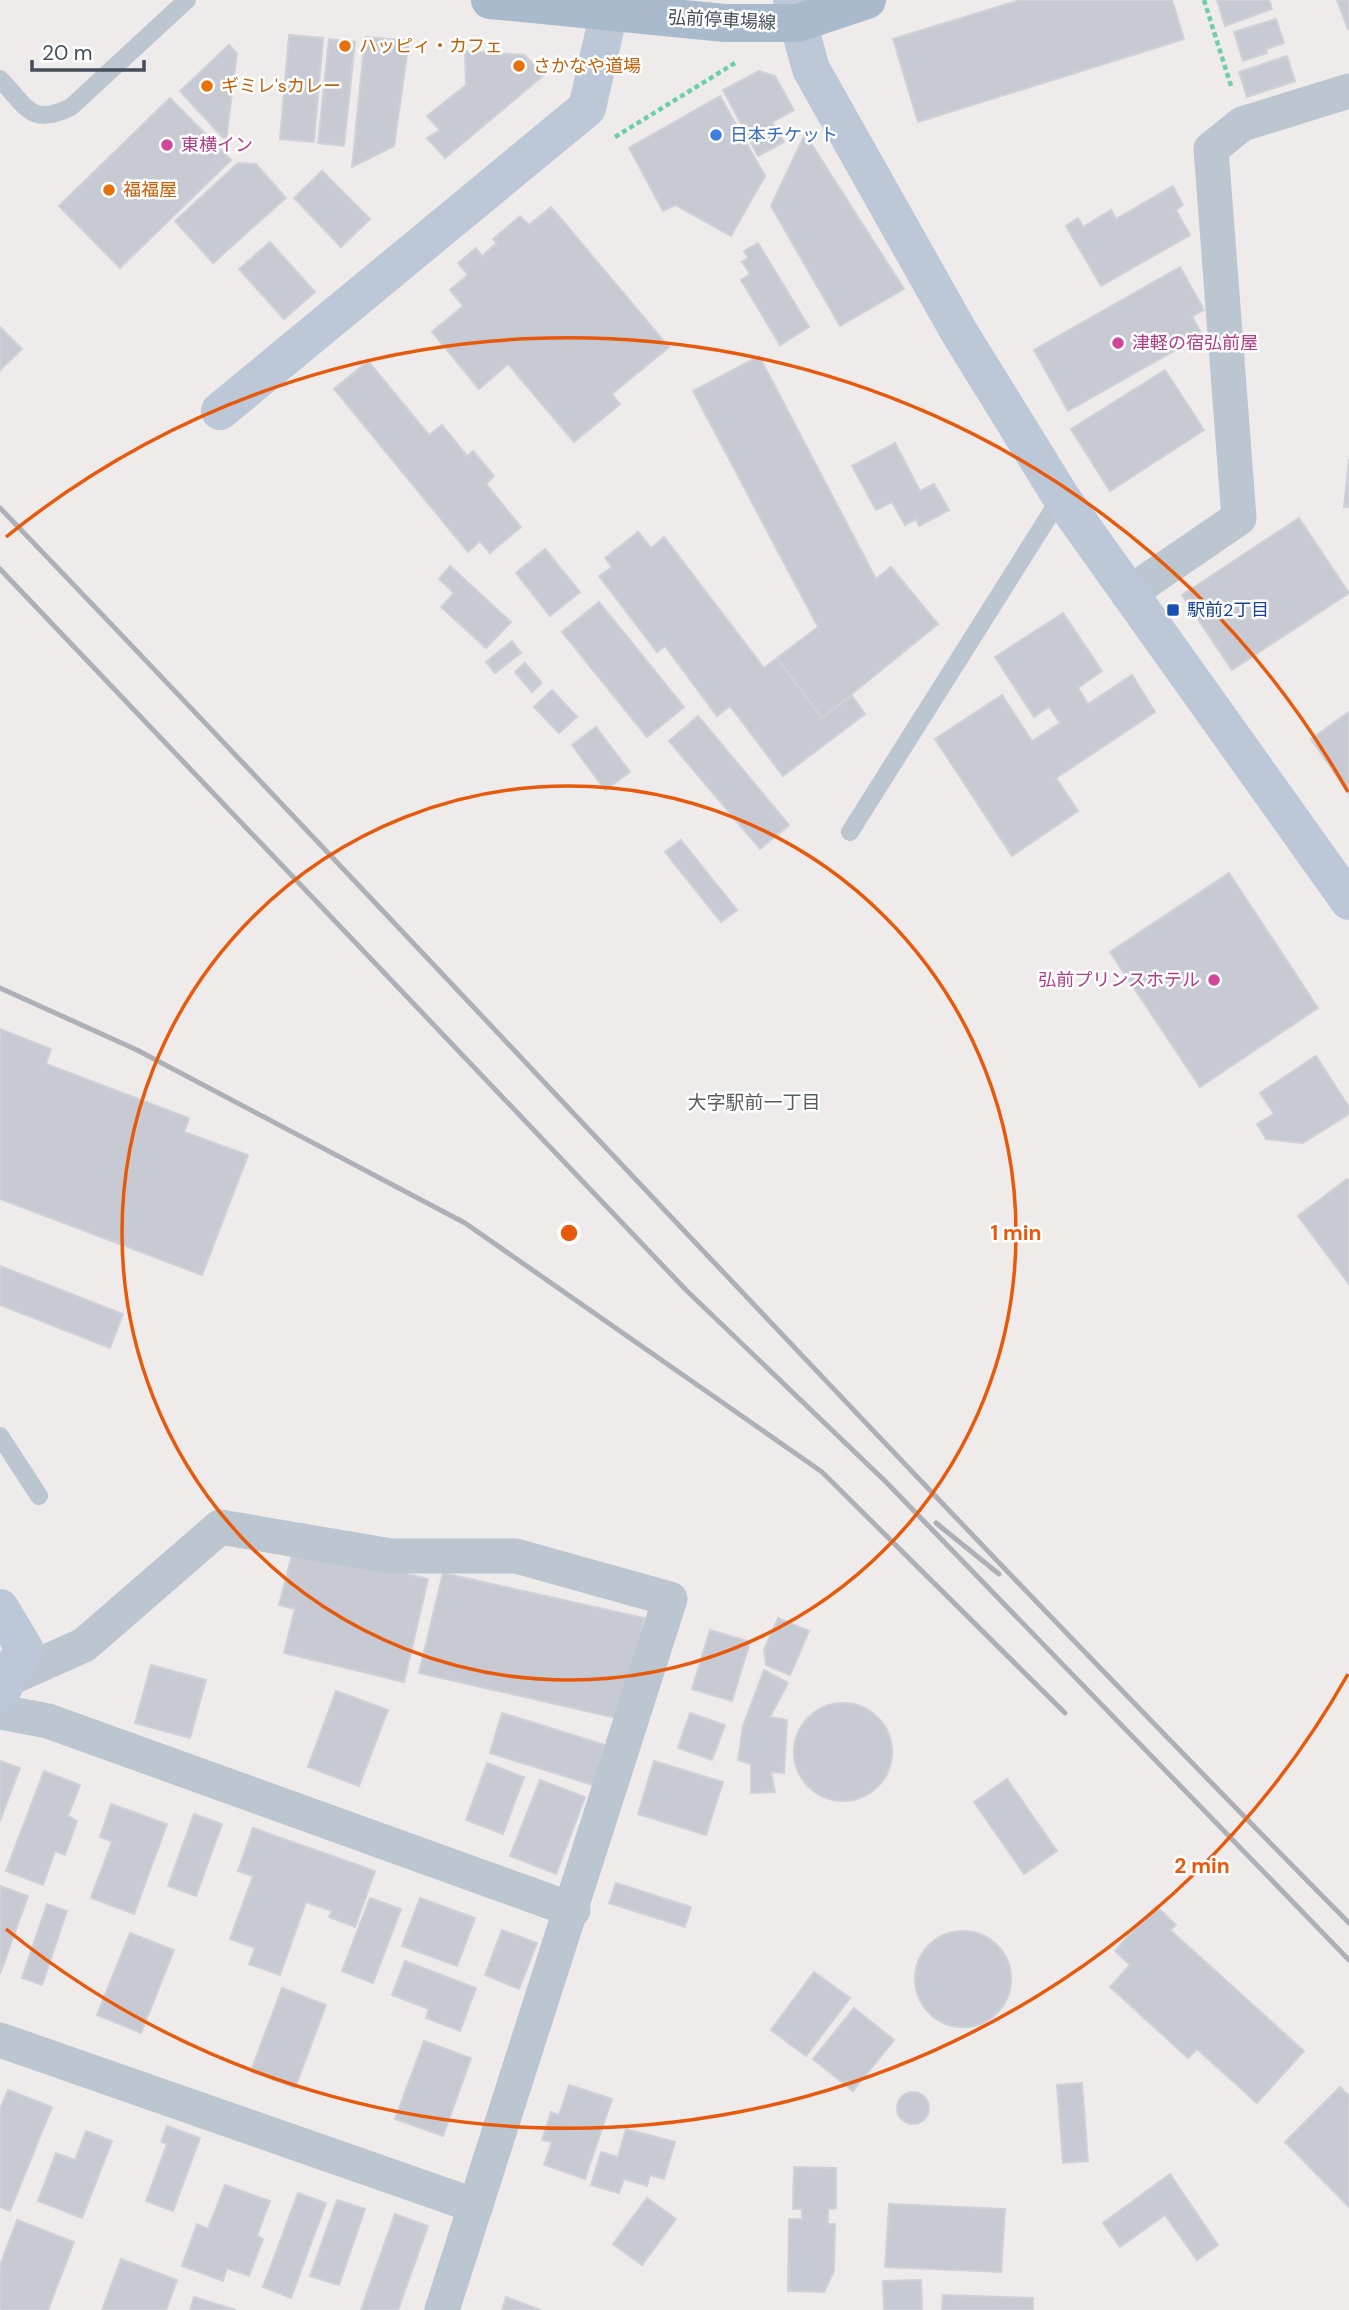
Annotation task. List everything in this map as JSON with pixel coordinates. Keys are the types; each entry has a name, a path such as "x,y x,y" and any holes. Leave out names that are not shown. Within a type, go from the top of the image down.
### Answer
{"main road":[{"name":"弘前停車場線","path":"490,0 725,23 867,0"}],"street":[{"path":"795,11 811,69 959,332 1061,497 1349,901"},
{"path":"220,411 587,108 610,12"},
{"path":"1128,594 1239,518 1211,149 1242,124 1349,92"},
{"path":"3,1695 84,1645 220,1527 391,1556 516,1556 670,1599 573,1910 442,2310"},
{"path":"0,1608 24,1648 3,1695"},
{"path":"3,1695 48,1721 573,1910"},
{"path":"0,2040 476,2206"}],"lane":[{"path":"0,79 34,115 51,117 71,107 187,0"},
{"path":"850,832 1061,497"},
{"path":"0,1436 39,1496"}],"path":[{"path":"1204,0 1242,124"},
{"path":"587,108 606,143 743,58"}],"building":[{"path":"1020,0 1172,0 1184,39 918,122 893,39"},
{"path":"1217,0 1269,0 1272,9 1225,26"},
{"path":"1337,0 1349,0 1348,29"},
{"path":"1276,19 1284,43 1266,49 1267,53 1243,61 1234,32"},
{"path":"289,35 323,38 314,142 280,139"},
{"path":"365,37 409,41 394,146 352,167"},
{"path":"329,39 355,42 344,146 318,143"},
{"path":"229,45 237,53 226,141 180,91"},
{"path":"465,51 524,55 544,75 445,158 427,138 440,130 427,116 466,85"},
{"path":"1287,56 1295,81 1247,97 1239,72"},
{"path":"759,71 775,76 794,110 772,122 784,142 758,156 723,90"},
{"path":"720,96 765,176 731,236 675,205 663,211 629,148"},
{"path":"170,98 231,160 120,268 59,206"},
{"path":"805,134 904,289 840,326 771,206"},
{"path":"238,163 256,164 286,198 213,263 175,221"},
{"path":"322,171 370,219 341,247 294,198"},
{"path":"1173,186 1183,205 1176,210 1190,235 1101,286 1066,226 1078,218 1083,227 1111,210 1116,219"},
{"path":"551,207 669,347 612,394 620,404 574,442 508,364 479,389 432,332 463,306 450,290 468,275 458,263 476,248 482,256 497,243 493,239 520,216 529,225"},
{"path":"270,242 315,292 284,319 239,269"},
{"path":"758,243 809,327 780,345 741,280 750,274 742,262 748,258 744,251"},
{"name":"津軽の宿弘前屋","path":"1180,267 1204,310 1192,316 1202,335 1068,411 1034,350"},
{"path":"0,327 22,349 0,370"},
{"path":"759,356 876,579 891,567 938,624 822,718 777,658 818,627 693,391"},
{"path":"368,361 429,435 442,425 467,456 473,451 494,476 486,484 521,527 490,553 480,541 468,552 334,389"},
{"path":"1165,370 1204,430 1110,491 1071,429"},
{"path":"895,443 920,491 934,484 949,510 919,526 916,519 905,525 892,502 876,510 852,466"},
{"path":"1349,459 1349,507 1344,507"},
{"path":"1299,518 1349,593 1232,670 1182,595"},
{"path":"638,532 651,548 664,537 764,668 777,658 822,718 852,696 865,714 783,776 730,706 717,716 665,646 657,652 599,576 612,567 605,558"},
{"path":"545,549 580,592 550,616 516,573"},
{"path":"450,566 511,622 486,648 441,607 454,593 439,579"},
{"path":"599,602 684,707 647,737 562,632"},
{"path":"1063,613 1102,671 1078,688 1088,704 1132,675 1155,712 1056,778 1078,811 1012,856 935,739 1002,695 1032,741 1060,723 1049,707 1034,717 995,657"},
{"path":"512,641 521,653 495,673 486,662"},
{"path":"525,663 542,683 532,692 515,672"},
{"path":"552,690 577,717 559,733 534,707"},
{"path":"1349,712 1349,794 1311,739"},
{"path":"698,716 789,825 760,849 669,741"},
{"path":"596,727 630,772 605,790 572,745"},
{"path":"681,840 737,910 721,922 665,852"},
{"name":"弘前プリンスホテル","path":"1229,873 1318,1008 1200,1087 1110,952"},
{"path":"0,1029 51,1049 46,1064 189,1118 184,1132 248,1155 202,1275 0,1199"},
{"path":"1316,1056 1349,1107 1349,1114 1303,1143 1266,1139 1257,1124 1274,1114 1260,1093"},
{"path":"1347,1179 1349,1181 1349,1284 1298,1216"},
{"path":"0,1266 123,1314 110,1348 0,1305"},
{"path":"294,1547 428,1579 404,1682 284,1653 295,1609 279,1605"},
{"path":"443,1573 644,1618 621,1719 419,1673"},
{"path":"778,1618 809,1631 790,1675 766,1665 764,1650"},
{"path":"710,1630 750,1642 732,1701 692,1689"},
{"path":"151,1665 206,1680 190,1738 135,1723"},
{"path":"764,1670 788,1683 770,1717 787,1720 784,1773 771,1772 775,1792 751,1793 751,1764 738,1760 743,1726"},
{"path":"336,1691 388,1710 359,1786 308,1767"},
{"path":"843,1703 862,1706 878,1717 889,1733 892,1752 889,1771 878,1787 862,1798 843,1801 824,1798 808,1787 797,1771 794,1752 797,1733 808,1717 824,1706"},
{"path":"502,1713 605,1745 593,1785 490,1753"},
{"path":"690,1713 725,1725 712,1760 678,1748"},
{"path":"0,1761 20,1768 0,1821"},
{"path":"654,1761 723,1782 706,1835 638,1814"},
{"path":"487,1763 524,1777 503,1834 466,1820"},
{"path":"44,1771 80,1785 68,1816 77,1821 65,1855 55,1851 43,1885 6,1871"},
{"path":"1007,1779 1057,1851 1024,1874 974,1802"},
{"path":"540,1780 585,1797 556,1874 510,1856"},
{"path":"111,1804 167,1824 134,1914 91,1898 112,1841 100,1837"},
{"path":"194,1814 222,1824 196,1896 168,1886"},
{"path":"253,1828 375,1871 355,1927 329,1917 332,1911 306,1902 280,1975 249,1964 255,1948 230,1939 253,1876 238,1871"},
{"path":"616,1883 691,1907 685,1927 609,1903"},
{"path":"0,1886 28,1896 0,1974"},
{"path":"370,1898 401,1909 373,1983 342,1971"},
{"path":"420,1898 475,1918 457,1966 402,1946"},
{"path":"47,1904 67,1911 42,1985 22,1978"},
{"path":"1156,1906 1176,1925 1170,1930 1304,2051 1257,2103 1197,2049 1188,2058 1110,1987 1130,1965 1115,1951"},
{"path":"502,1930 537,1943 519,1989 485,1975"},
{"path":"963,1931 981,1935 997,1945 1007,1961 1011,1979 1007,1997 997,2013 981,2023 963,2027 945,2023 929,2013 919,1997 915,1979 919,1961 929,1945 945,1935"},
{"path":"130,1933 174,1950 141,2033 97,2015"},
{"path":"405,1961 476,1988 460,2031 426,2018 429,2009 392,1995"},
{"path":"814,1972 850,1998 806,2056 771,2030"},
{"path":"282,1988 326,2005 295,2088 251,2071"},
{"path":"854,2008 894,2040 853,2091 813,2059"},
{"path":"424,2041 471,2058 443,2136 395,2119"},
{"path":"1082,2083 1088,2161 1063,2163 1057,2085"},
{"path":"569,2085 612,2099 585,2179 544,2165 552,2142 542,2140 551,2112 559,2115"},
{"path":"1340,2087 1349,2096 1349,2207 1285,2142"},
{"path":"8,2090 52,2107 10,2211 0,2207 0,2109"},
{"path":"913,2092 924,2097 929,2108 924,2119 913,2124 902,2119 897,2108 902,2097"},
{"path":"167,2126 200,2138 173,2211 146,2201 167,2144 161,2142"},
{"path":"626,2129 675,2142 664,2179 650,2175 647,2186 624,2179 619,2193 591,2185 601,2152 618,2157"},
{"path":"86,2131 112,2141 82,2218 38,2201 56,2153 75,2160"},
{"path":"794,2167 836,2168 836,2208 828,2209 828,2224 835,2224 834,2271 824,2292 788,2291 789,2219 802,2219 802,2209 793,2209"},
{"path":"1170,2174 1218,2245 1197,2260 1165,2215 1120,2247 1103,2223"},
{"path":"225,2185 270,2201 257,2236 263,2239 249,2276 227,2268 223,2281 182,2266 197,2224 208,2229"},
{"path":"298,2193 326,2203 291,2298 263,2287"},
{"path":"647,2198 676,2219 642,2265 613,2244"},
{"path":"337,2200 365,2209 339,2285 310,2276"},
{"path":"889,2204 1005,2209 1001,2272 885,2267"},
{"path":"395,2214 428,2226 398,2310 361,2310"},
{"path":"17,2220 74,2242 48,2310 0,2310 0,2266"},
{"path":"121,2259 177,2280 166,2310 102,2310"},
{"path":"921,2280 922,2310 884,2310 883,2281"},
{"path":"943,2295 1033,2298 1033,2310 942,2310"},
{"path":"194,2297 236,2310 190,2310"},
{"path":"506,2297 541,2310 502,2310"}],"railway":[{"path":"0,508 840,1396 1178,1749 1349,1923"},
{"path":"0,569 686,1290 885,1481 1349,1960"},
{"path":"0,988 137,1050 465,1223 822,1472 1065,1713"},
{"path":"936,1523 999,1574"}],"place":[{"name":"ハッピィ・カフェ","path":"345,46"},
{"name":"さかなや道場","path":"519,66"},
{"name":"ギミレ'sカレー","path":"207,86"},
{"name":"日本チケット","path":"716,135"},
{"name":"東横イン","path":"167,145"},
{"name":"福福屋","path":"109,190"},
{"name":"津軽の宿弘前屋","path":"1118,343"},
{"name":"駅前2丁目","path":"1173,610"},
{"name":"弘前プリンスホテル","path":"1214,980"}],"district":[{"name":"大字駅前一丁目","path":"754,1102"}]}
